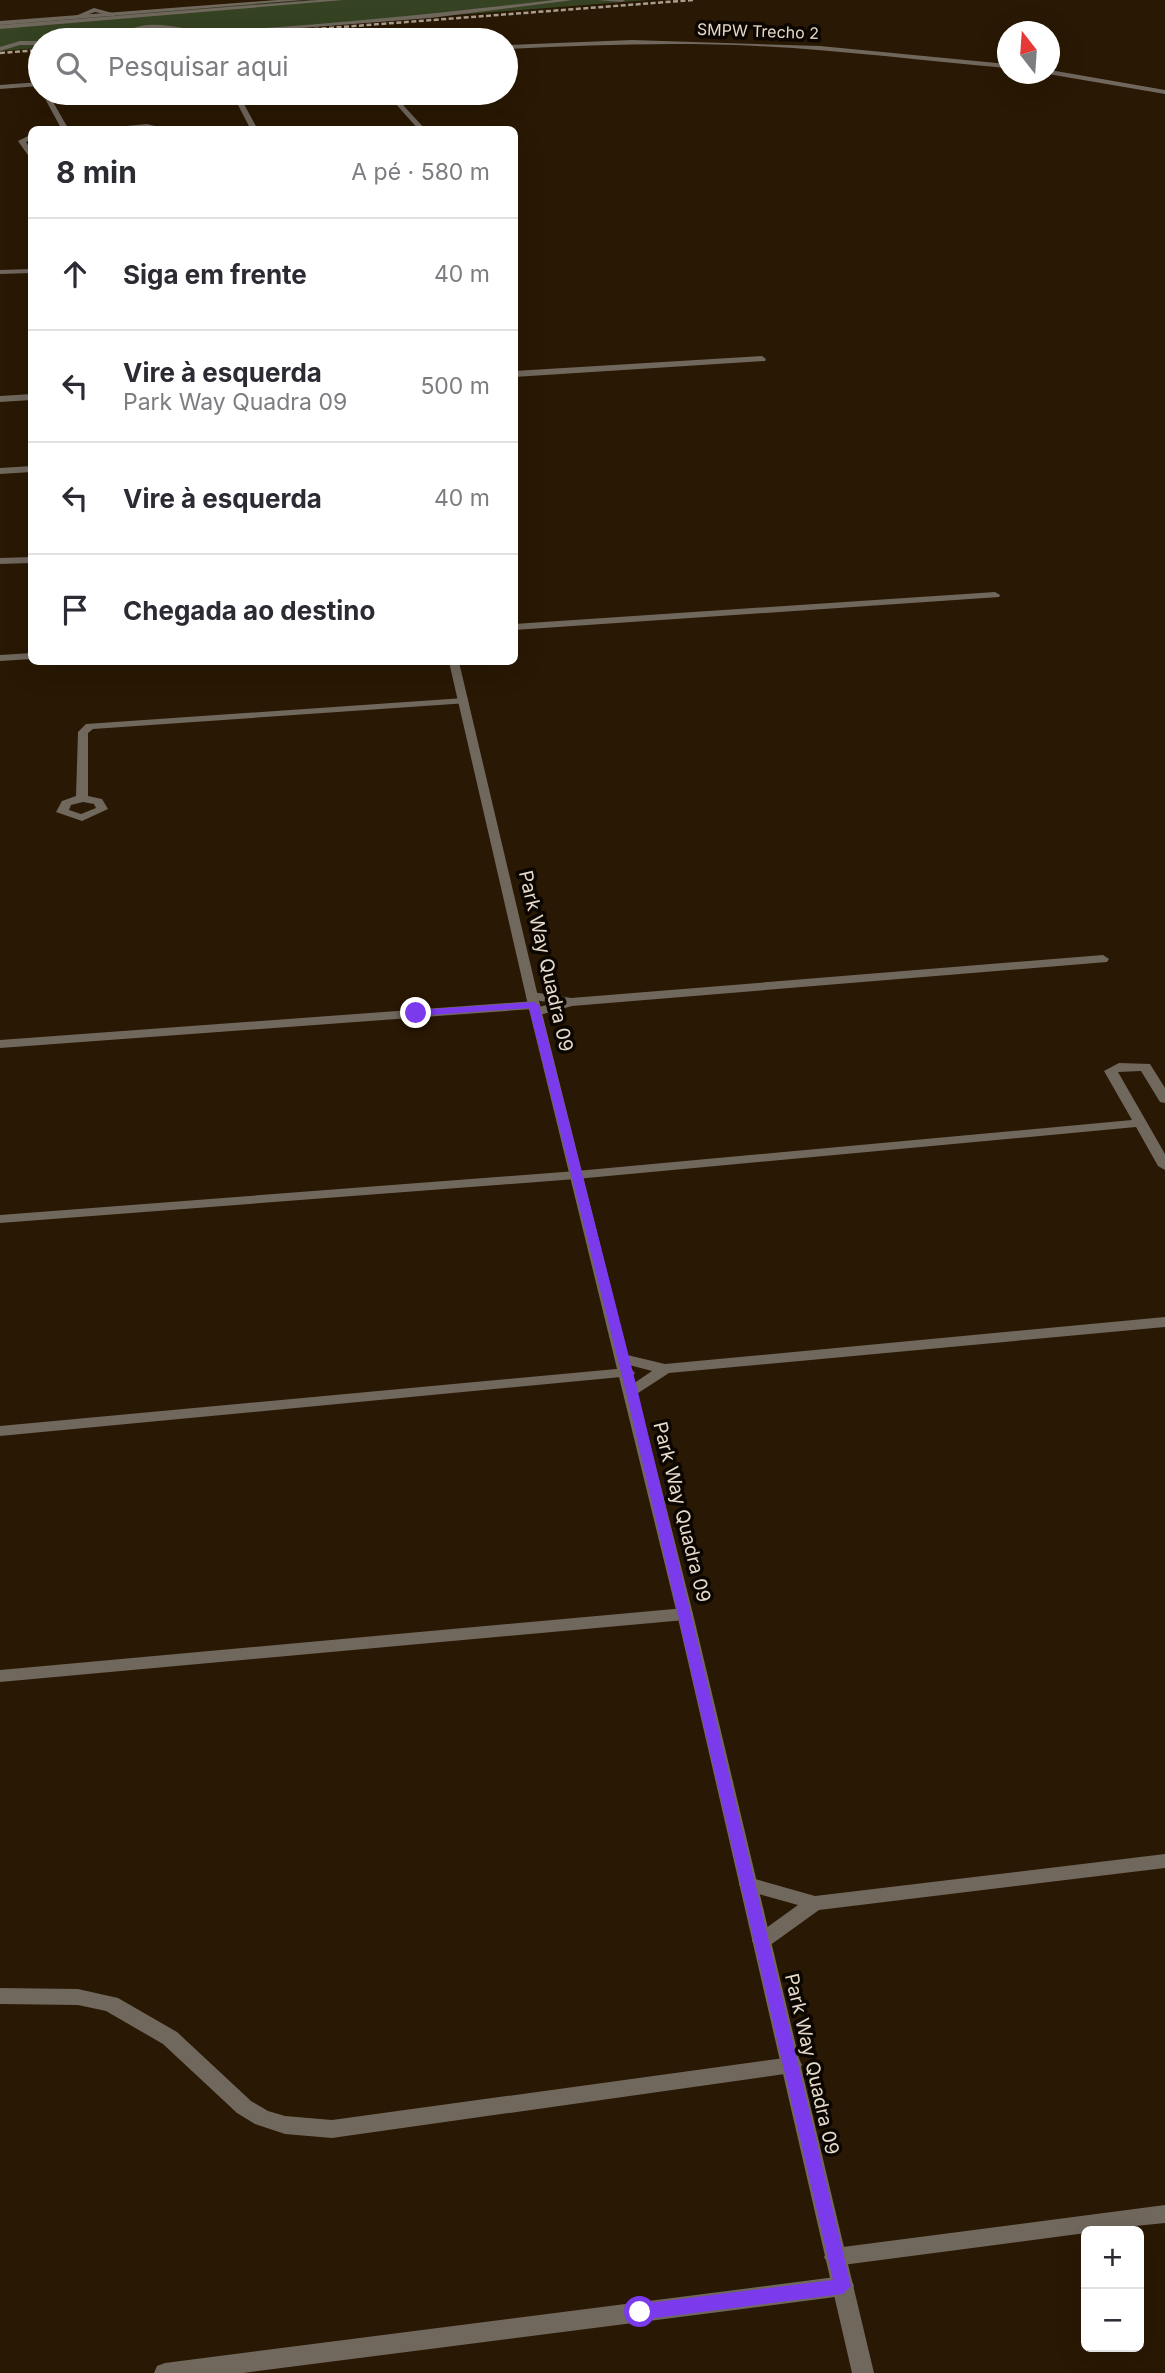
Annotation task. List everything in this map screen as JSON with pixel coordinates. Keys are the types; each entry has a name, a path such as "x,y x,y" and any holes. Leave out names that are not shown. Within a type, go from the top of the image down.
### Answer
{"street":[{"path":"0,25 301,0"},
{"path":"0,25 341,0"},
{"path":"275,28 430,16 570,0"},
{"path":"600,0 622,0"},
{"path":"87,1 94,10"},
{"path":"76,17 94,10 113,14"},
{"path":"138,28 162,28"},
{"path":"0,49 28,42"},
{"name":"SMPW Trecho 2","path":"518,47 750,43 997,65"},
{"path":"1060,74 1165,92"},
{"path":"0,87 28,85"},
{"path":"52,105 64,126"},
{"path":"239,105 252,126"},
{"path":"400,105 419,126"},
{"path":"28,138 22,141 28,152"},
{"path":"0,272 28,271"},
{"path":"518,374 762,359"},
{"path":"0,399 28,397"},
{"path":"0,471 28,469"},
{"path":"0,561 28,560"},
{"path":"518,627 995,595"},
{"path":"0,658 28,656"},
{"name":"Park Way Quadra 09","path":"455,665 534,1004 632,1392 863,2373"},
{"path":"82,798 83,732 90,726 464,701"},
{"path":"0,1044 1103,959"},
{"path":"1165,1099 1147,1068 1135,1066 1111,1071 1165,1166"},
{"path":"0,1219 576,1175 1140,1123"},
{"path":"0,1431 625,1366 665,1369 1165,1322"},
{"path":"632,1392 665,1369"},
{"path":"0,1676 685,1614"},
{"path":"748,1884 815,1903 1165,1861"},
{"path":"762,1941 815,1903"},
{"path":"0,1996 78,1997 111,2004 170,2038 244,2107 262,2118 305,2128 332,2129 792,2066"},
{"path":"835,2257 1165,2214"},
{"path":"165,2373 843,2286"}],"green space":[{"path":"309,0 649,0 286,28 28,28 28,49 0,51 0,24"}],"railway":[{"path":"328,28 693,0"},
{"path":"0,53 28,51"}],"route":[{"path":"416,1013 534,1005 632,1392 843,2286 640,2312"}]}
